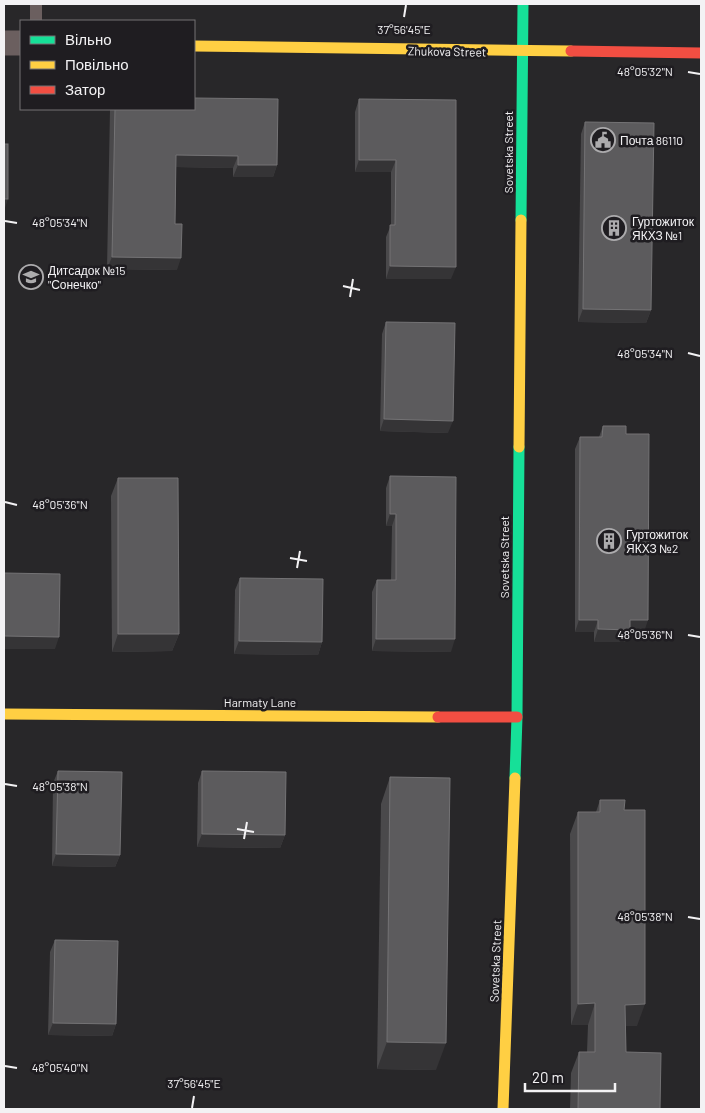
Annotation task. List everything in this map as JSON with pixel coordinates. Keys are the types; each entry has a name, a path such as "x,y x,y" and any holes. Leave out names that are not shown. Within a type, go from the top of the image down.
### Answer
{"street":[{"name":"Sovetska Street","path":"503,1109 517,717 523,4"},
{"path":"4,43 20,43"},
{"name":"Zhukova Street","path":"195,46 701,54"},
{"name":"Harmaty Lane","path":"4,714 517,717"}],"lane":[{"path":"36,4 36,20"}],"building":[{"path":"195,98 278,99 277,165 238,165 238,156 176,155 175,224 182,224 181,258 112,257 115,110 195,110"},
{"path":"359,99 456,100 456,267 390,266 390,225 395,225 396,160 359,160"},
{"name":"Гуртожиток ЯКХЗ №1","path":"585,122 654,123 651,310 583,309"},
{"path":"4,144 8,144 8,199 4,199"},
{"path":"386,322 455,323 453,421 384,419"},
{"name":"Гуртожиток ЯКХЗ №2","path":"603,426 626,426 626,434 649,434 648,620 630,620 630,630 598,629 598,620 579,620 580,437 602,437"},
{"path":"390,476 456,477 455,639 376,639 377,580 396,580 396,514 390,514"},
{"path":"118,478 178,478 179,634 118,634"},
{"path":"4,573 60,574 59,637 4,636"},
{"path":"240,578 323,579 322,642 239,641"},
{"path":"58,771 122,772 120,855 56,854"},
{"path":"202,771 286,772 285,835 202,834"},
{"path":"390,777 450,778 446,1043 387,1042"},
{"path":"600,800 625,800 624,810 645,810 645,1004 625,1005 626,1052 661,1053 660,1109 578,1109 579,1052 595,1052 595,1003 578,1004 578,812 600,812"},
{"path":"55,940 118,941 116,1024 53,1023"}],"traffic: fast":[{"path":"521,220 523,4"},
{"path":"515,778 519,447"}],"traffic: slow":[{"path":"195,46 571,51"},
{"path":"519,447 521,220"},
{"path":"4,714 438,717"},
{"path":"503,1109 515,778"}],"traffic: jam":[{"path":"571,51 701,53"},
{"path":"438,717 517,717"}],"place":[{"name":"Почта 86110","path":"603,140"},
{"name":"Гуртожиток ЯКХЗ №1","path":"614,228"},
{"name":"Дитсадок №15 \"Сонечко\"","path":"31,277"},
{"name":"Гуртожиток ЯКХЗ №2","path":"609,541"}]}
